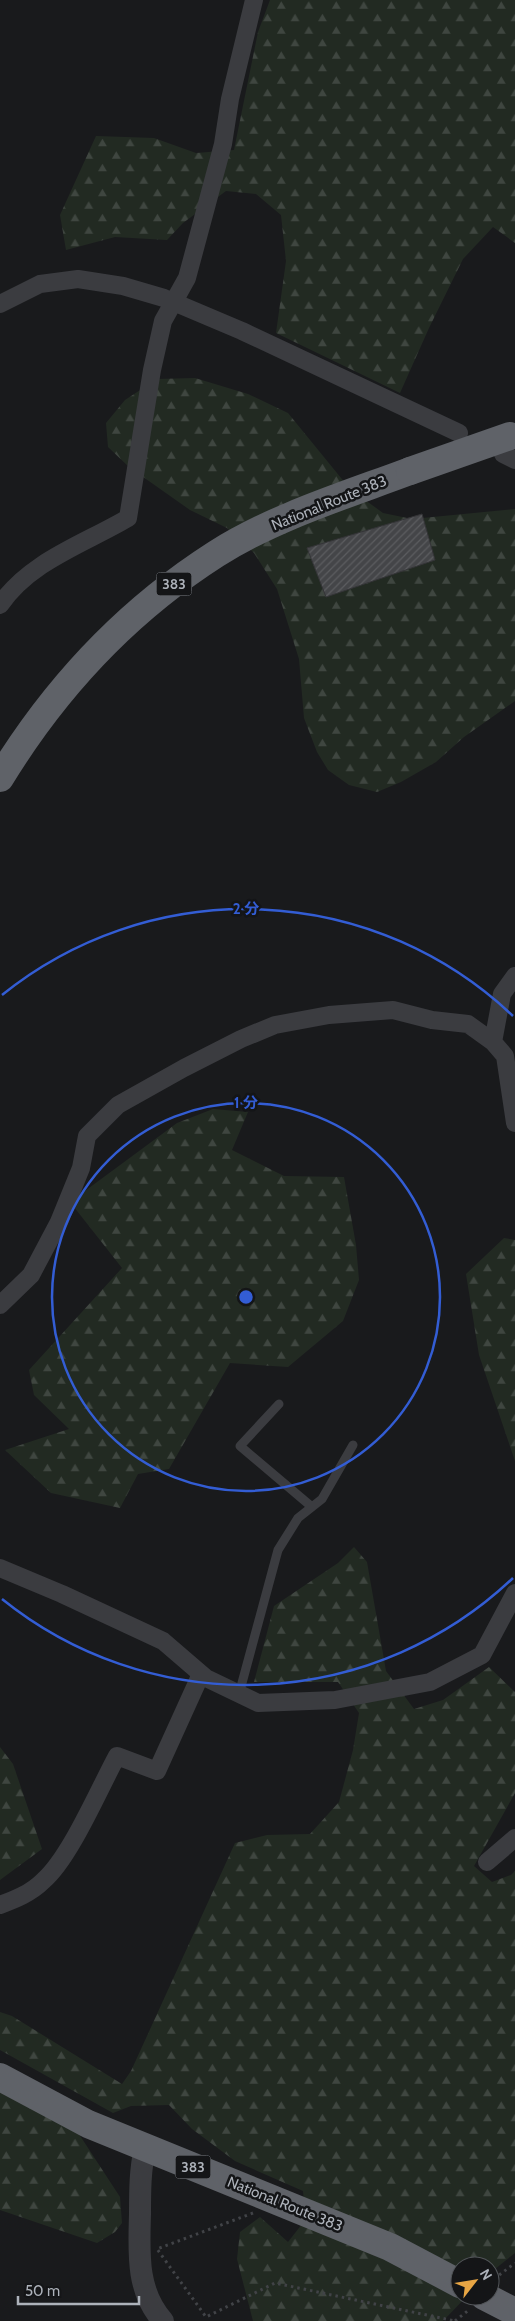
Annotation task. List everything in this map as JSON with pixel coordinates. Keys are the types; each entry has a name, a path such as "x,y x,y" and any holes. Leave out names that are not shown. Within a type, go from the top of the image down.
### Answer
{"highway":[{"name":"National Route 383","path":"0,778 23,740 73,676 129,619 171,586 217,554 292,515 410,471 511,446"},
{"name":"National Route 383","path":"0,2077 88,2124 390,2247 450,2279"},
{"path":"500,2304 515,2312"}],"street":[{"path":"0,605 8,593 36,568 128,518 152,370 163,321 187,278 221,154 230,99 254,0"},
{"path":"0,304 40,284 78,279 122,286 174,302 242,330 459,433"},
{"path":"493,1042 502,994 515,976"},
{"path":"0,1305 31,1274 59,1222 81,1168 87,1136 118,1106 184,1068 241,1039 275,1026 329,1014 393,1010 432,1020 468,1024 493,1042 505,1056 515,1123"},
{"path":"0,1568 62,1594 163,1641 201,1674 258,1703 335,1700 430,1682 482,1655 515,1593"},
{"path":"0,1905 22,1896 44,1881 65,1856 117,1756 157,1771 201,1674"},
{"path":"487,1862 515,1838"},
{"path":"145,2148 140,2169 139,2258 147,2297 155,2312 163,2321"}],"lane":[{"path":"279,1404 240,1446 312,1507"},
{"path":"239,1694 278,1550 298,1518 322,1499 353,1445"}],"path":[{"path":"259,2211 157,2249 206,2317 276,2283 455,2321"},
{"path":"500,2273 515,2263"}],"green space":[{"path":"270,0 515,0 515,243 493,227 463,259 400,393 276,333 286,261 281,215 256,194 226,191 183,223 167,240 115,237 66,250 60,215 96,136 154,138 196,153 234,150 258,32"},
{"path":"195,378 248,394 288,413 350,489 383,513 412,519 515,509 515,701 464,737 436,762 401,782 377,792 349,785 328,770 317,752 304,718 299,659 277,589 254,553 227,528 190,510 129,467 108,447 106,423 125,400 157,379"},
{"path":"213,1109 248,1112 232,1150 284,1176 344,1177 356,1245 359,1280 343,1321 288,1367 230,1363 169,1469 138,1474 120,1508 51,1493 5,1450 69,1429 34,1395 29,1370 122,1268 70,1202 177,1123"},
{"path":"504,1238 515,1240 515,1461 479,1355 466,1274"},
{"path":"354,1547 367,1562 386,1671 414,1709 443,1700 489,1667 515,1692 515,1793 474,1866 492,1882 511,1875 515,1871 515,2253 500,2265 500,2256 450,2256 450,2306 457,2306 443,2321 253,2321 237,2259 240,2232 260,2217 288,2242 306,2219 303,2191 235,2161 192,2129 169,2105 131,2106 113,2113 0,2050 0,2012 12,2016 122,2084 131,2071 235,1843 267,1835 310,1834 339,1802 353,1750 359,1713 338,1682 254,1682 274,1606 338,1563"},
{"path":"0,1747 13,1764 42,1849 0,1880"},
{"path":"0,2084 75,2128 120,2197 122,2223 115,2232 97,2243 0,2210"}],"building":[{"path":"422,514 435,560 326,597 307,548"}]}
